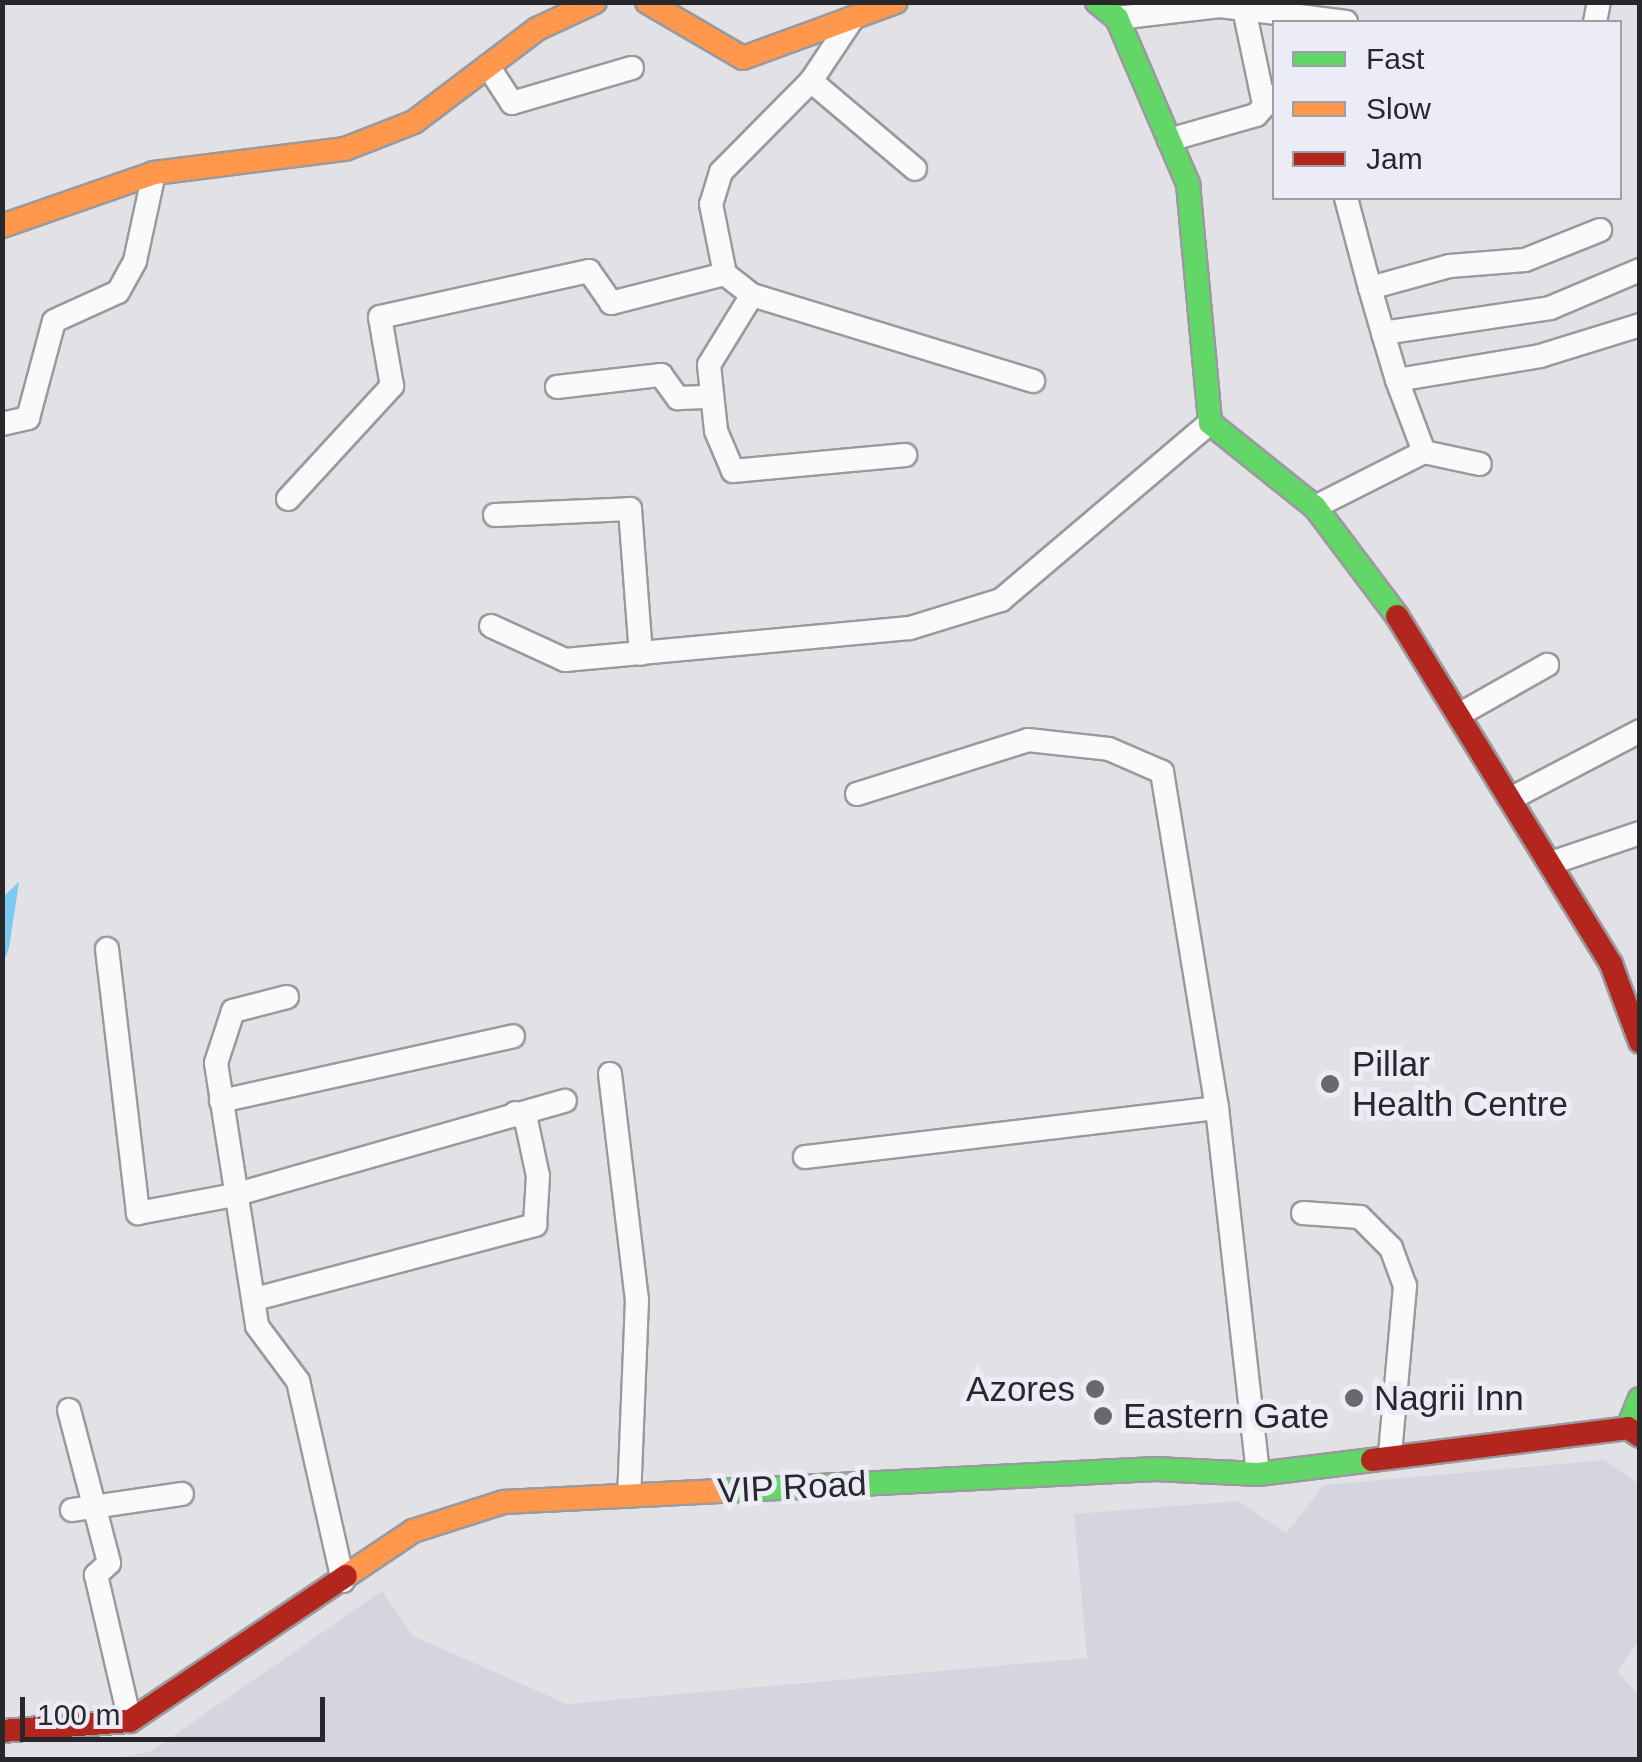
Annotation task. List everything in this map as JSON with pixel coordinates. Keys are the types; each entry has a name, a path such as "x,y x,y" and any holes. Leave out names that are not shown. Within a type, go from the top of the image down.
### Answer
{"main road":[{"path":"2,226 154,173 345,149 414,122 488,66 595,2"},
{"path":"646,2 744,58 896,2"},
{"path":"1097,2 1118,18 1188,184 1210,423 1315,507 1462,713 1612,964 1639,1037"},
{"path":"1634,1432 1640,1399"},
{"name":"VIP Road","path":"2,1731 130,1721 413,1531 504,1502 1156,1469 1258,1474 1390,1456 1634,1432"}],"street":[{"path":"1118,18 1244,10 1329,20"},
{"path":"1170,140 1256,114 1269,98 1244,10"},
{"path":"853,18 811,81 722,172 710,204 725,274 752,294 1033,381"},
{"path":"488,66 512,103 632,68"},
{"path":"811,81 915,169"},
{"path":"2,424 28,418 54,321 118,292 135,261 154,173"},
{"path":"1347,200 1397,380 1424,452"},
{"path":"1370,288 1450,266 1525,260 1600,230"},
{"path":"1383,333 1550,308 1640,270"},
{"path":"288,499 392,386 380,317 589,271 611,303 725,274"},
{"path":"752,294 709,365 712,397 733,471 904,454"},
{"path":"1397,380 1540,356 1640,325"},
{"path":"557,387 661,375 678,398 712,397"},
{"path":"491,626 564,660 910,628 1001,600 1210,423"},
{"path":"1315,507 1424,452 1480,464"},
{"path":"495,515 630,508 641,654"},
{"path":"1462,713 1547,665"},
{"path":"1512,798 1640,730"},
{"path":"858,794 1028,740 1110,749 1162,772 1217,1108 1258,1474"},
{"path":"1551,863 1640,833"},
{"path":"107,949 138,1213 234,1195 565,1101"},
{"path":"288,996 233,1010 216,1063 257,1326 298,1381 343,1580"},
{"path":"222,1101 513,1036"},
{"path":"610,1074 637,1300 630,1496"},
{"path":"805,1158 1217,1108"},
{"path":"255,1299 535,1225 538,1176 526,1120 515,1113"},
{"path":"1303,1213 1360,1217 1391,1248 1405,1286 1390,1456"},
{"path":"69,1410 83,1508 109,1563 96,1575 130,1721"},
{"path":"83,1508 182,1494"}],"shaded area":[{"path":"1604,1460 1639,1484 1639,1641 1617,1671 1639,1696 1639,1759 109,1760 151,1751 382,1591 413,1636 567,1704 1087,1658 1074,1514 1238,1501 1286,1533 1324,1485"}],"water":[{"path":"19,882 9,948 3,963 3,897"}],"traffic: fast":[{"path":"1097,2 1117,18 1188,184 1210,423 1315,507 1397,616"},
{"path":"1628,1428 1640,1399"},
{"path":"720,1491 1155,1469 1258,1474 1372,1460"}],"traffic: slow":[{"path":"2,226 154,173 345,149 414,122 537,29 595,2"},
{"path":"647,2 743,58 896,2"},
{"path":"346,1576 413,1531 504,1502 720,1491"}],"traffic: jam":[{"path":"1397,616 1611,964 1640,1042"},
{"path":"1372,1460 1628,1428 1640,1436"},
{"path":"2,1731 130,1721 346,1576"}],"place":[{"name":"Pillar Health Centre","path":"1330,1084"},
{"name":"Azores","path":"1095,1389"},
{"name":"Nagrii Inn","path":"1354,1398"},
{"name":"Eastern Gate","path":"1103,1416"}]}
